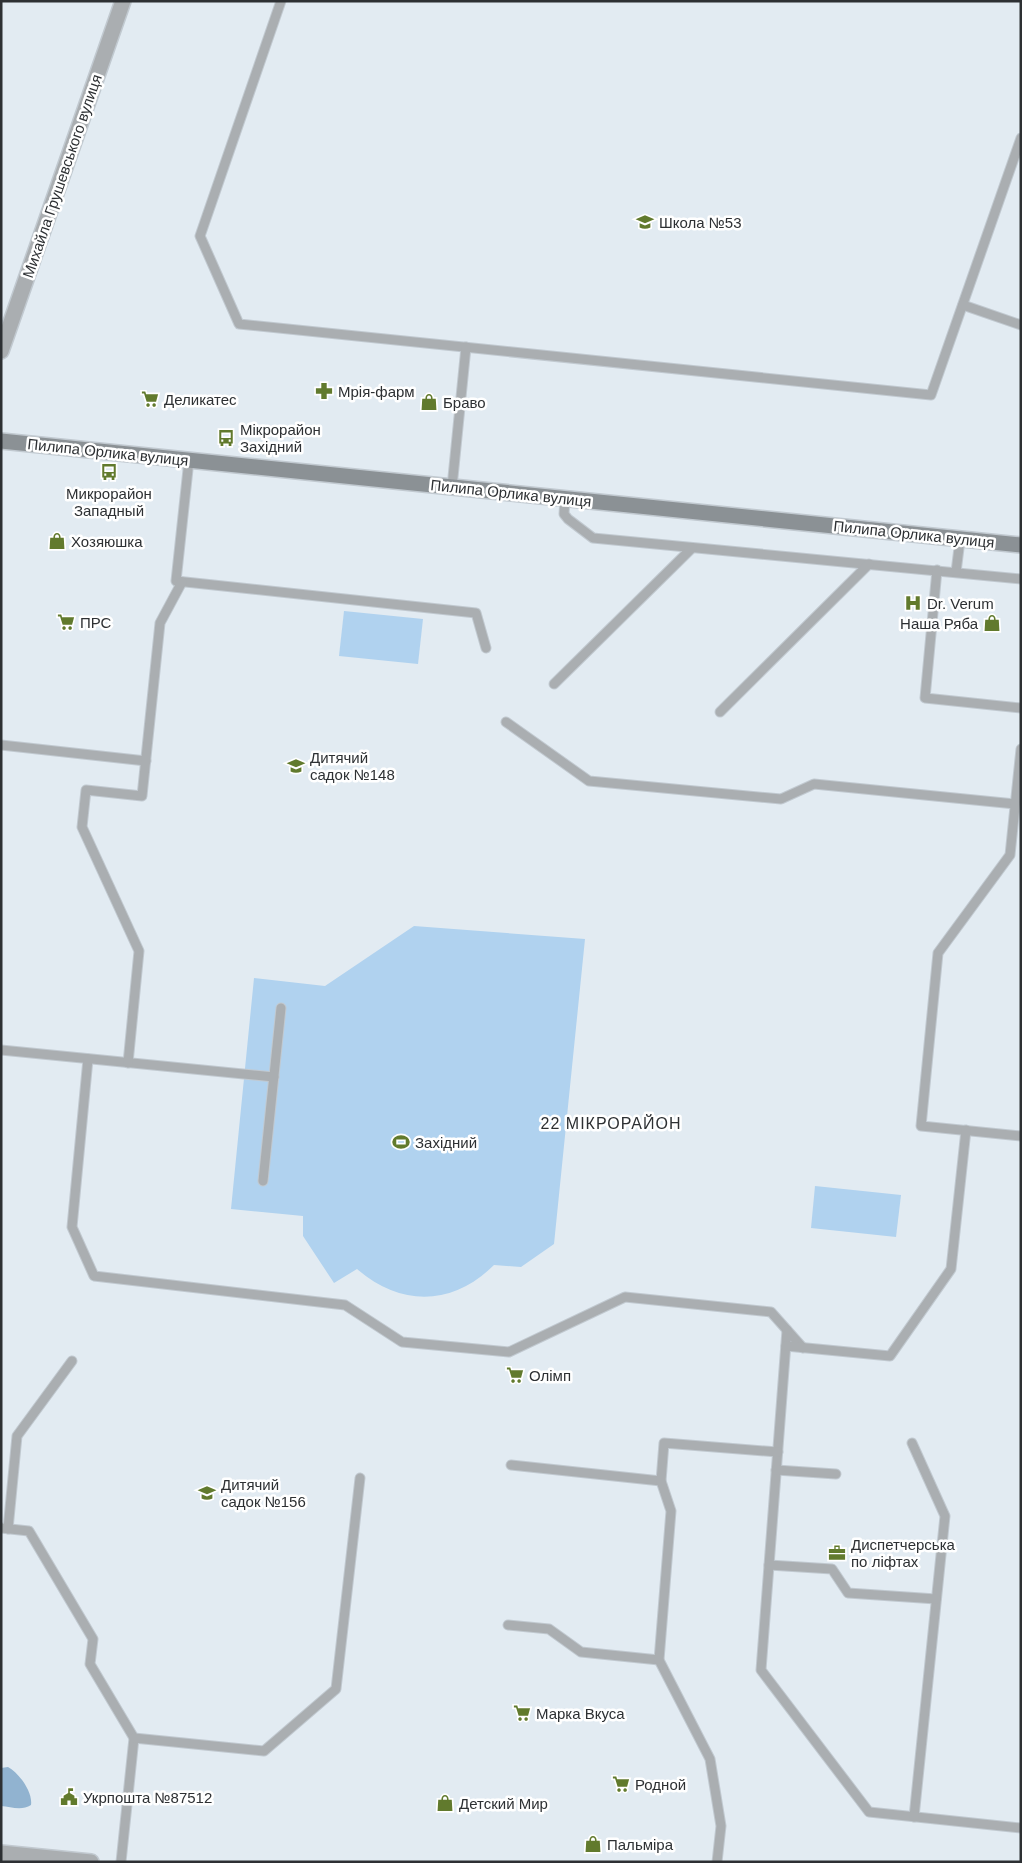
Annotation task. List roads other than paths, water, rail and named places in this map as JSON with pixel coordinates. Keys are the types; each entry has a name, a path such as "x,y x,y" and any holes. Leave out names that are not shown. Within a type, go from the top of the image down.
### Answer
{"street":[{"name":"Михайла Грушевського вулиця","path":"1,351 123,1"},
{"name":"Пилипа Орлика вулиця","path":"1,440 1021,545"},
{"path":"1,440 1,447"},
{"path":"1,1853 91,1862"}],"lane":[{"path":"281,1 200,236 239,324 932,395 1021,138"},
{"path":"963,305 1021,325"},
{"path":"452,487 466,347"},
{"path":"189,460 176,581 476,613 486,648"},
{"path":"565,498 564,514 593,538 1021,579"},
{"path":"956,572 960,540"},
{"path":"554,684 692,548"},
{"path":"720,712 869,564"},
{"path":"937,570 925,698 1021,708"},
{"path":"128,1063 139,951 82,827 86,790 142,796 160,623 182,582"},
{"path":"506,722 589,781 781,799 814,784 1015,804"},
{"path":"1,745 146,761"},
{"path":"1021,749 1010,855 938,953 921,1126 1021,1136"},
{"path":"263,1181 281,1008"},
{"path":"1,1050 274,1077"},
{"path":"88,1059 72,1227 94,1276 345,1305 402,1342 509,1352 625,1297 771,1312 803,1348"},
{"path":"786,1346 890,1356 951,1269 966,1130"},
{"path":"787,1330 761,1670 869,1812 1021,1828"},
{"path":"72,1361 17,1436 5,1529 29,1531 93,1639 90,1664 134,1738 121,1862"},
{"path":"912,1442 945,1516 914,1817"},
{"path":"717,1862 721,1826 710,1759 660,1660 671,1511 661,1481 664,1443 778,1452"},
{"path":"511,1465 661,1481"},
{"path":"776,1470 836,1474"},
{"path":"134,1738 264,1751 336,1689 360,1478"},
{"path":"769,1565 832,1569 848,1593 936,1599"},
{"path":"508,1625 550,1629 581,1652 660,1660"}],"place":[{"name":"Школа №53","path":"645,222"},
{"name":"Мрія-фарм","path":"324,391"},
{"name":"Деликатес","path":"150,399"},
{"name":"Браво","path":"429,402"},
{"name":"Мікрорайон Західний","path":"226,438"},
{"name":"Микрорайон Западный","path":"109,472"},
{"name":"Хозяюшка","path":"57,541"},
{"name":"Dr. Verum","path":"913,603"},
{"name":"ПРС","path":"66,622"},
{"name":"Наша Ряба","path":"992,623"},
{"name":"Дитячий садок №148","path":"296,766"},
{"name":"Західний","path":"401,1142"},
{"name":"Олімп","path":"515,1375"},
{"name":"Дитячий садок №156","path":"207,1493"},
{"name":"Диспетчерська по ліфтах","path":"837,1553"},
{"name":"Марка Вкуса","path":"522,1713"},
{"name":"Родной","path":"621,1784"},
{"name":"Укрпошта №87512","path":"69,1797"},
{"name":"Детский Мир","path":"445,1803"},
{"name":"Пальміра","path":"593,1844"}],"district":[{"name":"22 МІКРОРАЙОН","path":"611,1123"}]}
